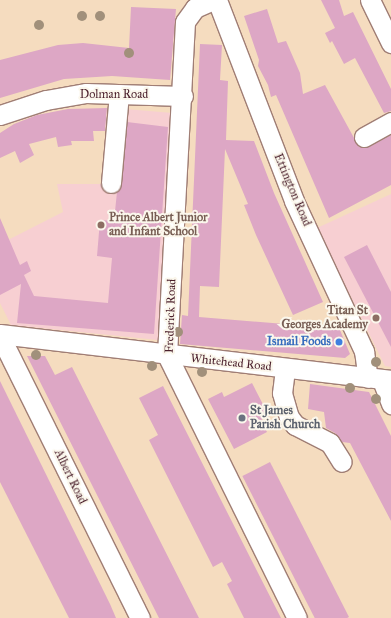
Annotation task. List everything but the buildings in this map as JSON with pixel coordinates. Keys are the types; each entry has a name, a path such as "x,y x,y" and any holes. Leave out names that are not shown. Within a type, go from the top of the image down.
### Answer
{"street":[{"name":"Frederick Road","path":"213,0 195,8 185,22 183,96 168,355 297,618"},
{"name":"Ettington Road","path":"217,0 294,201 364,351 380,379 391,404"},
{"path":"370,0 391,43"},
{"name":"Dolman Road","path":"0,115 46,100 86,93 183,96"},
{"path":"111,183 119,94"},
{"path":"364,136 391,122"},
{"name":"Whitehead Road","path":"0,335 380,379"},
{"name":"Albert Road","path":"0,335 140,618"},
{"path":"285,369 282,393 289,417 295,425 330,443 342,462"}],"shaded area":[{"name":"Prince Albert Junior and Infant School","path":"113,108 173,113 158,340 11,325 0,303 0,244 63,212 57,184 104,184"},
{"name":"Titan St Georges Academy","path":"391,194 391,367 385,366 317,228"}],"place":[{"name":"Prince Albert Junior and Infant School","path":"101,225"},
{"name":"Titan St Georges Academy","path":"376,318"},
{"name":"Ismail Foods","path":"339,342"},
{"name":"St James Parish Church","path":"242,418"}]}
